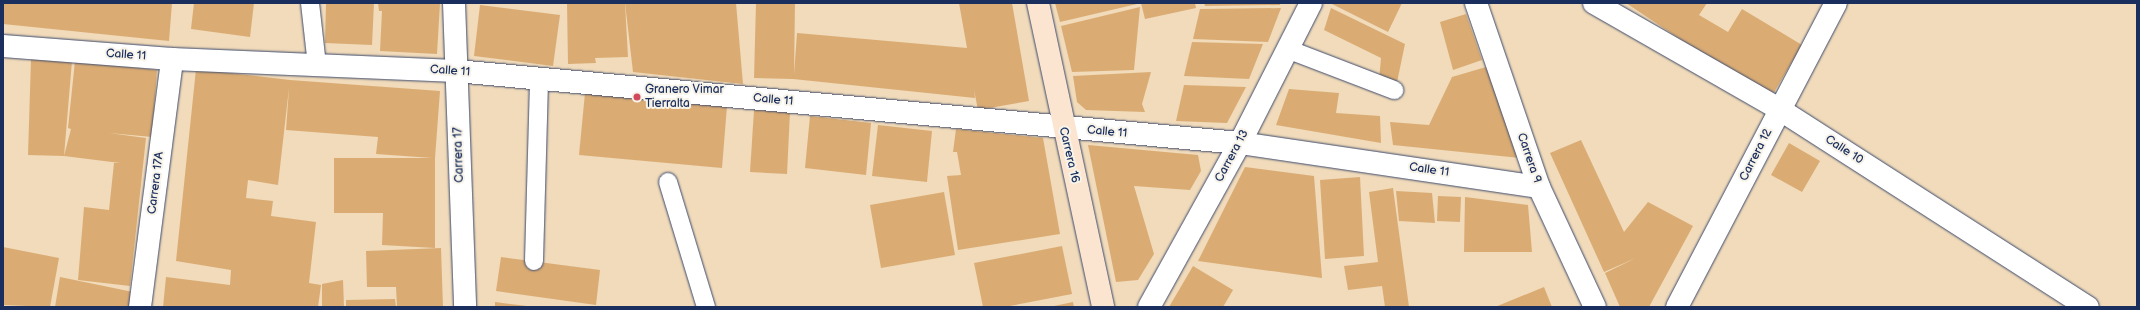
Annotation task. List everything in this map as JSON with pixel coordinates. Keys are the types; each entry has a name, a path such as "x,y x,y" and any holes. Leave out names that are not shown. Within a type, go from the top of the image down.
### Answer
{"main road":[{"name":"Carrera 16","path":"1038,3 1063,128 1103,307"}],"street":[{"name":"Carrera 17","path":"454,3 465,307"},
{"name":"Carrera 13","path":"1149,307 1240,143 1311,3"},
{"name":"Carrera 9","path":"1476,3 1539,187 1595,307"},
{"name":"Calle 10","path":"1594,3 1779,109 2088,307"},
{"name":"Carrera 12","path":"1677,307 1779,109 1836,3"},
{"name":"Calle 11","path":"3,46 172,59 456,70 1063,128 1240,143 1539,187"},
{"name":"Carrera 17A","path":"140,307 172,59"}],"lane":[{"path":"310,3 317,65"},
{"path":"1287,49 1394,90"},
{"path":"534,260 539,78"},
{"path":"668,182 706,307"}],"building":[{"path":"3,3 172,3 169,41 3,24"},
{"path":"194,3 254,3 250,37 191,29"},
{"path":"326,3 374,3 372,45 325,43"},
{"path":"378,3 440,3 437,54 380,51 382,11 379,11"},
{"path":"567,3 625,3 628,57 595,58 596,63 568,64"},
{"path":"625,3 736,3 743,84 633,72"},
{"path":"756,3 795,3 794,75 797,33 967,48 959,3 1012,3 1029,101 978,110 974,90 975,98 793,79 754,78"},
{"path":"1055,3 1137,3 1137,4 1060,22"},
{"path":"1141,3 1195,3 1196,8 1145,19"},
{"path":"1204,3 1280,3 1280,5 1205,6"},
{"path":"1330,3 1402,3 1388,32"},
{"path":"1626,3 1707,3 1699,15 1728,32 1742,9 1802,45 1773,94 1683,41"},
{"path":"480,5 560,15 553,66 474,56"},
{"path":"1140,7 1134,70 1072,72 1061,26"},
{"path":"1281,8 1268,42 1193,39 1200,9"},
{"path":"1331,8 1405,44 1396,87 1379,80 1381,58 1324,30"},
{"path":"1466,14 1482,60 1453,70 1440,22"},
{"path":"1192,42 1263,44 1249,79 1184,76"},
{"path":"31,59 72,61 64,156 28,155"},
{"path":"75,61 157,70 152,137 109,133 146,138 130,286 78,280 84,207 109,210 114,163 120,163 64,156 71,129 68,128"},
{"path":"1486,67 1520,158 1393,145 1390,122 1429,125 1452,77"},
{"path":"196,69 290,80 440,91 435,158 435,248 382,245 383,213 334,213 334,158 432,158 376,154 378,137 286,130 289,88 278,185 248,180 246,198 273,201 271,216 316,222 309,283 321,285 318,307 163,307 166,277 230,285 231,270 176,261"},
{"path":"1151,72 1142,104 1145,112 1086,110 1077,102 1073,76"},
{"path":"1184,85 1246,87 1227,123 1176,121"},
{"path":"1289,89 1339,93 1336,113 1380,116 1381,143 1276,125"},
{"path":"585,93 727,106 722,168 579,155"},
{"path":"754,110 790,112 787,174 750,172"},
{"path":"810,116 871,123 866,175 805,168"},
{"path":"878,125 932,131 927,182 872,176"},
{"path":"956,129 1043,138 1060,234 958,250 947,176 961,175 957,152 953,152"},
{"path":"1581,140 1624,232 1648,202 1693,226 1649,307 1620,307 1605,273 1636,258 1604,272 1550,153"},
{"path":"1789,143 1820,161 1802,192 1771,175"},
{"path":"1088,145 1198,155 1201,171 1190,190 1134,186 1154,254 1138,280 1116,282"},
{"path":"1245,167 1314,176 1322,278 1198,261"},
{"path":"1360,177 1364,256 1325,259 1320,180"},
{"path":"1393,188 1409,307 1385,307 1382,286 1348,290 1344,266 1378,262 1369,192"},
{"path":"1396,191 1432,193 1435,223 1399,221"},
{"path":"944,192 955,255 881,268 870,205"},
{"path":"1438,196 1461,197 1460,222 1437,221"},
{"path":"1465,197 1528,205 1532,252 1464,252"},
{"path":"1062,246 1072,294 1005,307 983,307 974,263"},
{"path":"3,247 59,258 50,307 3,305"},
{"path":"441,248 443,307 397,307 396,287 367,287 366,251"},
{"path":"501,257 600,270 596,305 496,291"},
{"path":"1193,266 1233,290 1223,307 1169,307"},
{"path":"60,277 133,292 130,307 55,307"},
{"path":"343,280 344,307 322,307 322,284"},
{"path":"1544,287 1552,307 1495,307"},
{"path":"395,299 396,307 346,307 346,300"},
{"path":"495,302 527,306 527,307 495,307"},
{"path":"1073,302 1074,307 1054,307 1054,306"}],"place":[{"name":"Granero Vimar Tierralta","path":"637,97"}]}
